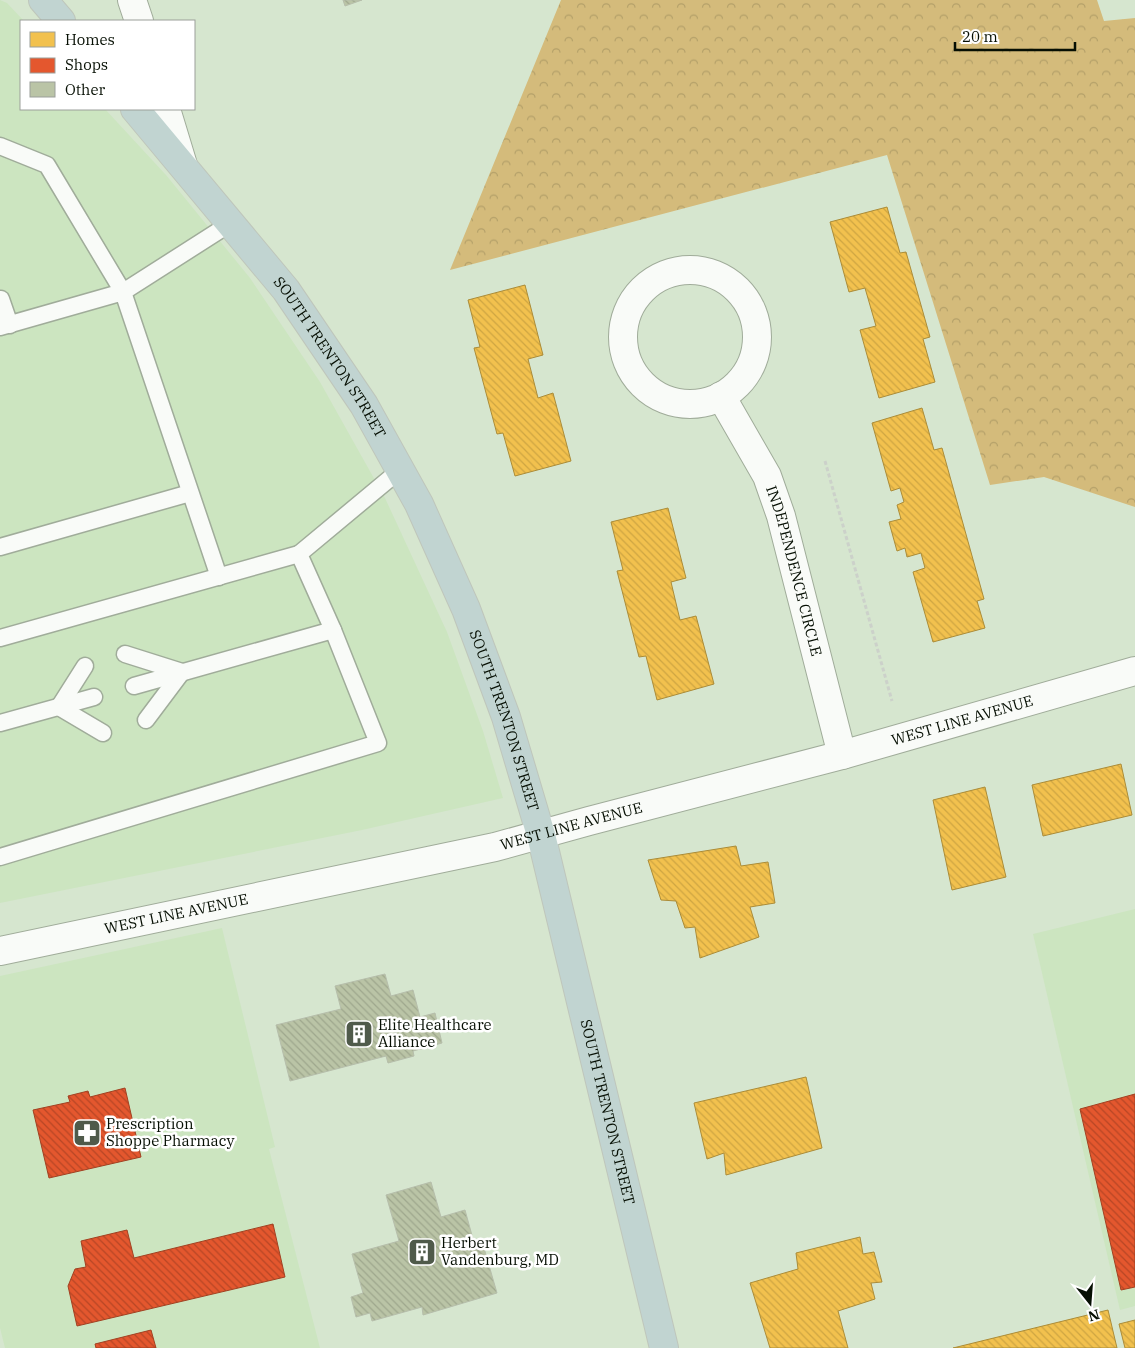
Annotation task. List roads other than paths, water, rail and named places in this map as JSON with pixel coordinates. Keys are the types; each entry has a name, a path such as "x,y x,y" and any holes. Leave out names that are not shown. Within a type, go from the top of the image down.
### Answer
{"highway":[{"path":"43,0 60,20"},
{"name":"SOUTH TRENTON STREET","path":"137,110 286,290 364,405 419,504 466,609 506,717 541,835 664,1348"}],"street":[{"path":"132,0 139,20"},
{"name":"SOUTH TRENTON STREET","path":"166,110 183,165"},
{"path":"692,270 715,274 735,286 747,300 756,322 756,350 748,372 730,392 721,396 709,402 686,404 663,399 636,379 626,358 622,342 625,318 638,294 656,279 669,273 692,270"},
{"name":"INDEPENDENCE CIRCLE","path":"721,396 767,476 781,516 842,755"},
{"name":"WEST LINE AVENUE","path":"0,951 476,851 541,835 842,755 1135,671"}],"lane":[{"path":"0,146 47,165 122,292 219,577"},
{"path":"1,299 5,326 122,292 231,223"},
{"path":"0,638 299,554 400,470"},
{"path":"0,548 190,493"},
{"path":"0,857 378,743 299,554"},
{"path":"134,686 332,630"},
{"path":"125,654 182,672"},
{"path":"59,707 85,666"},
{"path":"146,720 182,672"},
{"path":"0,723 94,697"},
{"path":"59,707 102,733"}],"place":[{"name":"Elite Healthcare Alliance","path":"359,1034"},
{"name":"Prescription Shoppe Pharmacy","path":"87,1133"},
{"name":"Herbert Vandenburg, MD","path":"422,1252"}]}
